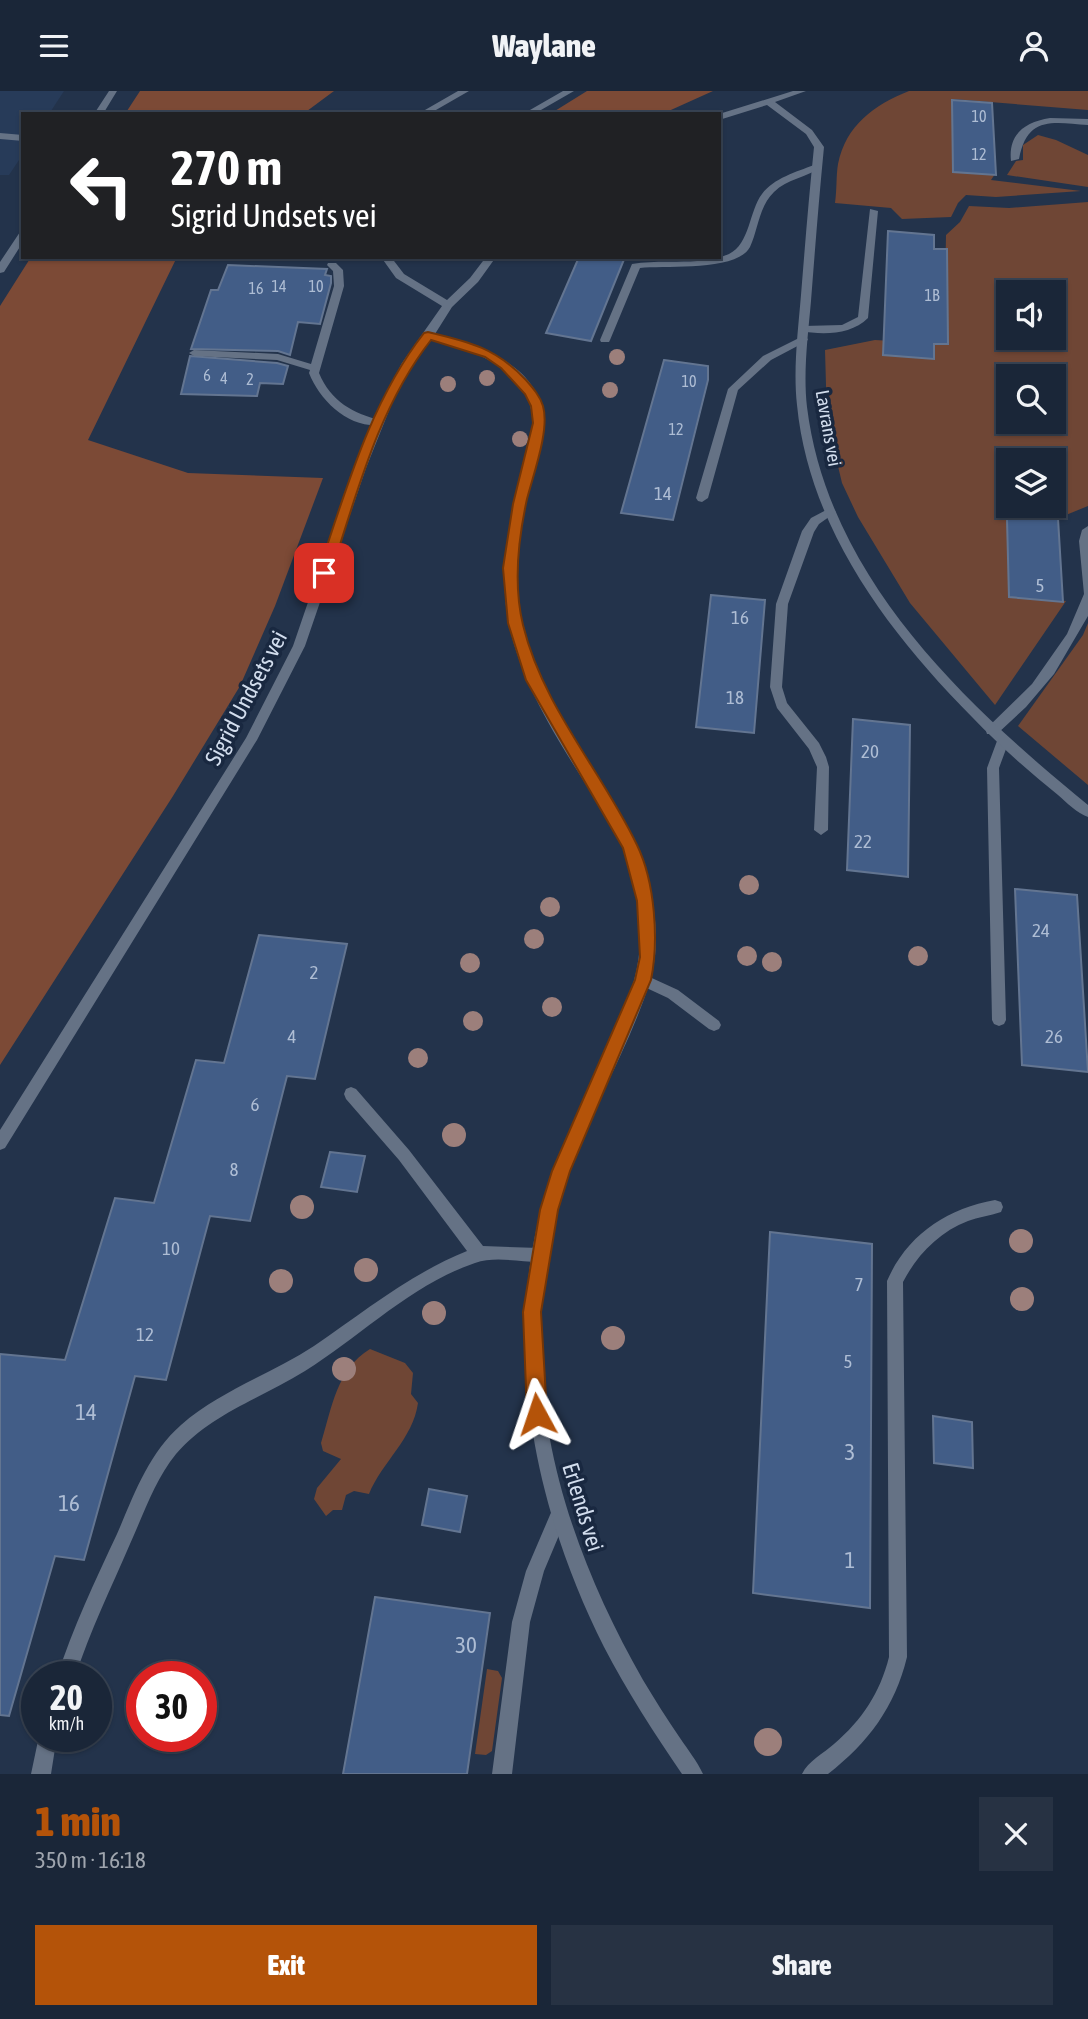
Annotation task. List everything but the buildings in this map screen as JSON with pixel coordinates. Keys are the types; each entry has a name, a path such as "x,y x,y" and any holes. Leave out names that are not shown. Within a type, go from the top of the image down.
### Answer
{"street":[{"path":"99,112 113,91"},
{"path":"426,112 465,91"},
{"path":"531,112 570,91"},
{"path":"721,116 802,91"},
{"name":"Lavrans vei","path":"767,101 800,124 817,140 801,377 804,423 817,476 830,512 869,584 909,641 992,731 1088,812"},
{"path":"1014,159 1015,142 1025,128 1042,120 1088,122"},
{"path":"0,136 21,138"},
{"path":"605,340 636,266 716,261 738,254 744,249 764,194 795,175 817,167"},
{"path":"702,498 733,389 767,358 803,334 855,326 863,318 873,211"},
{"path":"0,270 21,237"},
{"path":"387,259 400,276 448,305"},
{"name":"Sigrid Undsets vei","path":"0,1143 208,810 275,695 299,646 360,468 407,363 448,305 474,280 490,259"},
{"path":"332,265 338,270 339,286 315,368 317,382 340,410 353,417 378,423"},
{"name":"Erlends vei","path":"428,335 489,354 520,380 537,406 539,423 520,504 510,568 515,623 533,680 622,831 637,864 646,920 648,957 643,980 561,1171 539,1255 532,1312 534,1375 548,1480 588,1594 635,1687 693,1774"},
{"path":"194,352 278,357 315,368"},
{"path":"821,830 823,767 820,757 781,705 776,687 782,604 808,531 815,521 830,512"},
{"path":"1088,530 1085,541 1088,591"},
{"path":"992,731 1031,695 1070,638 1083,615 1088,597"},
{"path":"999,1020 993,768 1003,741"},
{"path":"643,980 673,994 714,1025"},
{"path":"351,1094 404,1155 478,1254"},
{"path":"811,1774 834,1758 874,1719 884,1702 895,1672 898,1621 895,1281 905,1260 937,1229 962,1213 995,1207"},
{"path":"72,1661 93,1603 147,1486 172,1447 219,1407 300,1365 375,1312 441,1272 478,1254 539,1255"},
{"path":"502,1774 521,1622 535,1571 559,1514"},
{"path":"41,1774 45,1752"}],"shaded area":[{"path":"0,91 64,91 50,112 21,112 21,157 9,175 0,175"},
{"path":"140,91 334,91 306,112 126,112"},
{"path":"587,91 713,91 666,112 553,112"},
{"path":"909,91 1088,91 1088,110 953,99 955,171 995,174 991,180 1081,191 996,197 966,195 958,203 951,217 902,219 891,208 835,203 838,164 842,150 855,127 873,110"},
{"path":"1038,135 1088,155 1088,187 1007,175 1016,161 1023,160 1023,145"},
{"path":"1088,202 1088,506 1066,515 1066,448 996,448 996,518 1009,518 1011,595 1066,601 995,705 910,603 858,517 842,483 827,420 825,350 875,340 944,344 946,235 960,222 969,206 1009,208"},
{"path":"30,259 176,259 88,440 188,473 323,478 275,606 240,686 173,796 0,1065 0,306"},
{"path":"1088,623 1088,785 1018,726 1083,635"},
{"path":"370,1349 405,1363 413,1373 411,1394 418,1403 415,1416 404,1439 381,1471 369,1494 354,1491 346,1495 342,1510 333,1510 326,1516 314,1499 317,1488 341,1459 323,1451 321,1443 343,1378 359,1357"},
{"path":"487,1669 498,1671 502,1678 492,1751 486,1755 475,1754"}],"route":[{"path":"324,573 360,468 391,393 407,363 428,335 465,344 489,354 505,365 530,392 537,406 539,423 520,504 510,568 515,623 533,680 631,848 645,901 648,957 643,980 561,1171 549,1210 539,1255 532,1312 537,1414"}]}
